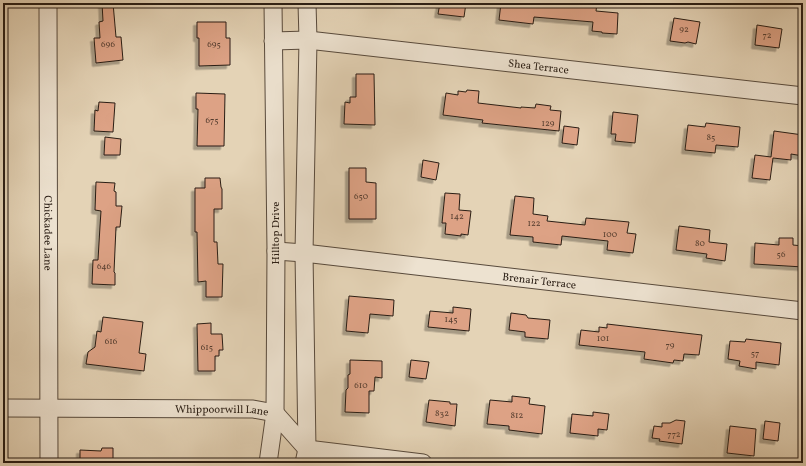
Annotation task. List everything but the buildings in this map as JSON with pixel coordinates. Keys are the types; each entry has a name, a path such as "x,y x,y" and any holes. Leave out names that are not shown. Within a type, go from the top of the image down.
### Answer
{"street":[{"name":"Chickadee Lane","path":"48,3 50,463"},
{"name":"Hilltop Drive","path":"268,463 275,413 276,251 273,3"},
{"path":"307,3 308,40 304,253 306,456 423,463"},
{"name":"Shea Terrace","path":"273,41 308,40 803,96"},
{"name":"Brenair Terrace","path":"276,251 803,311"},
{"name":"Whippoorwill Lane","path":"3,408 253,408 275,413 306,456"}]}
